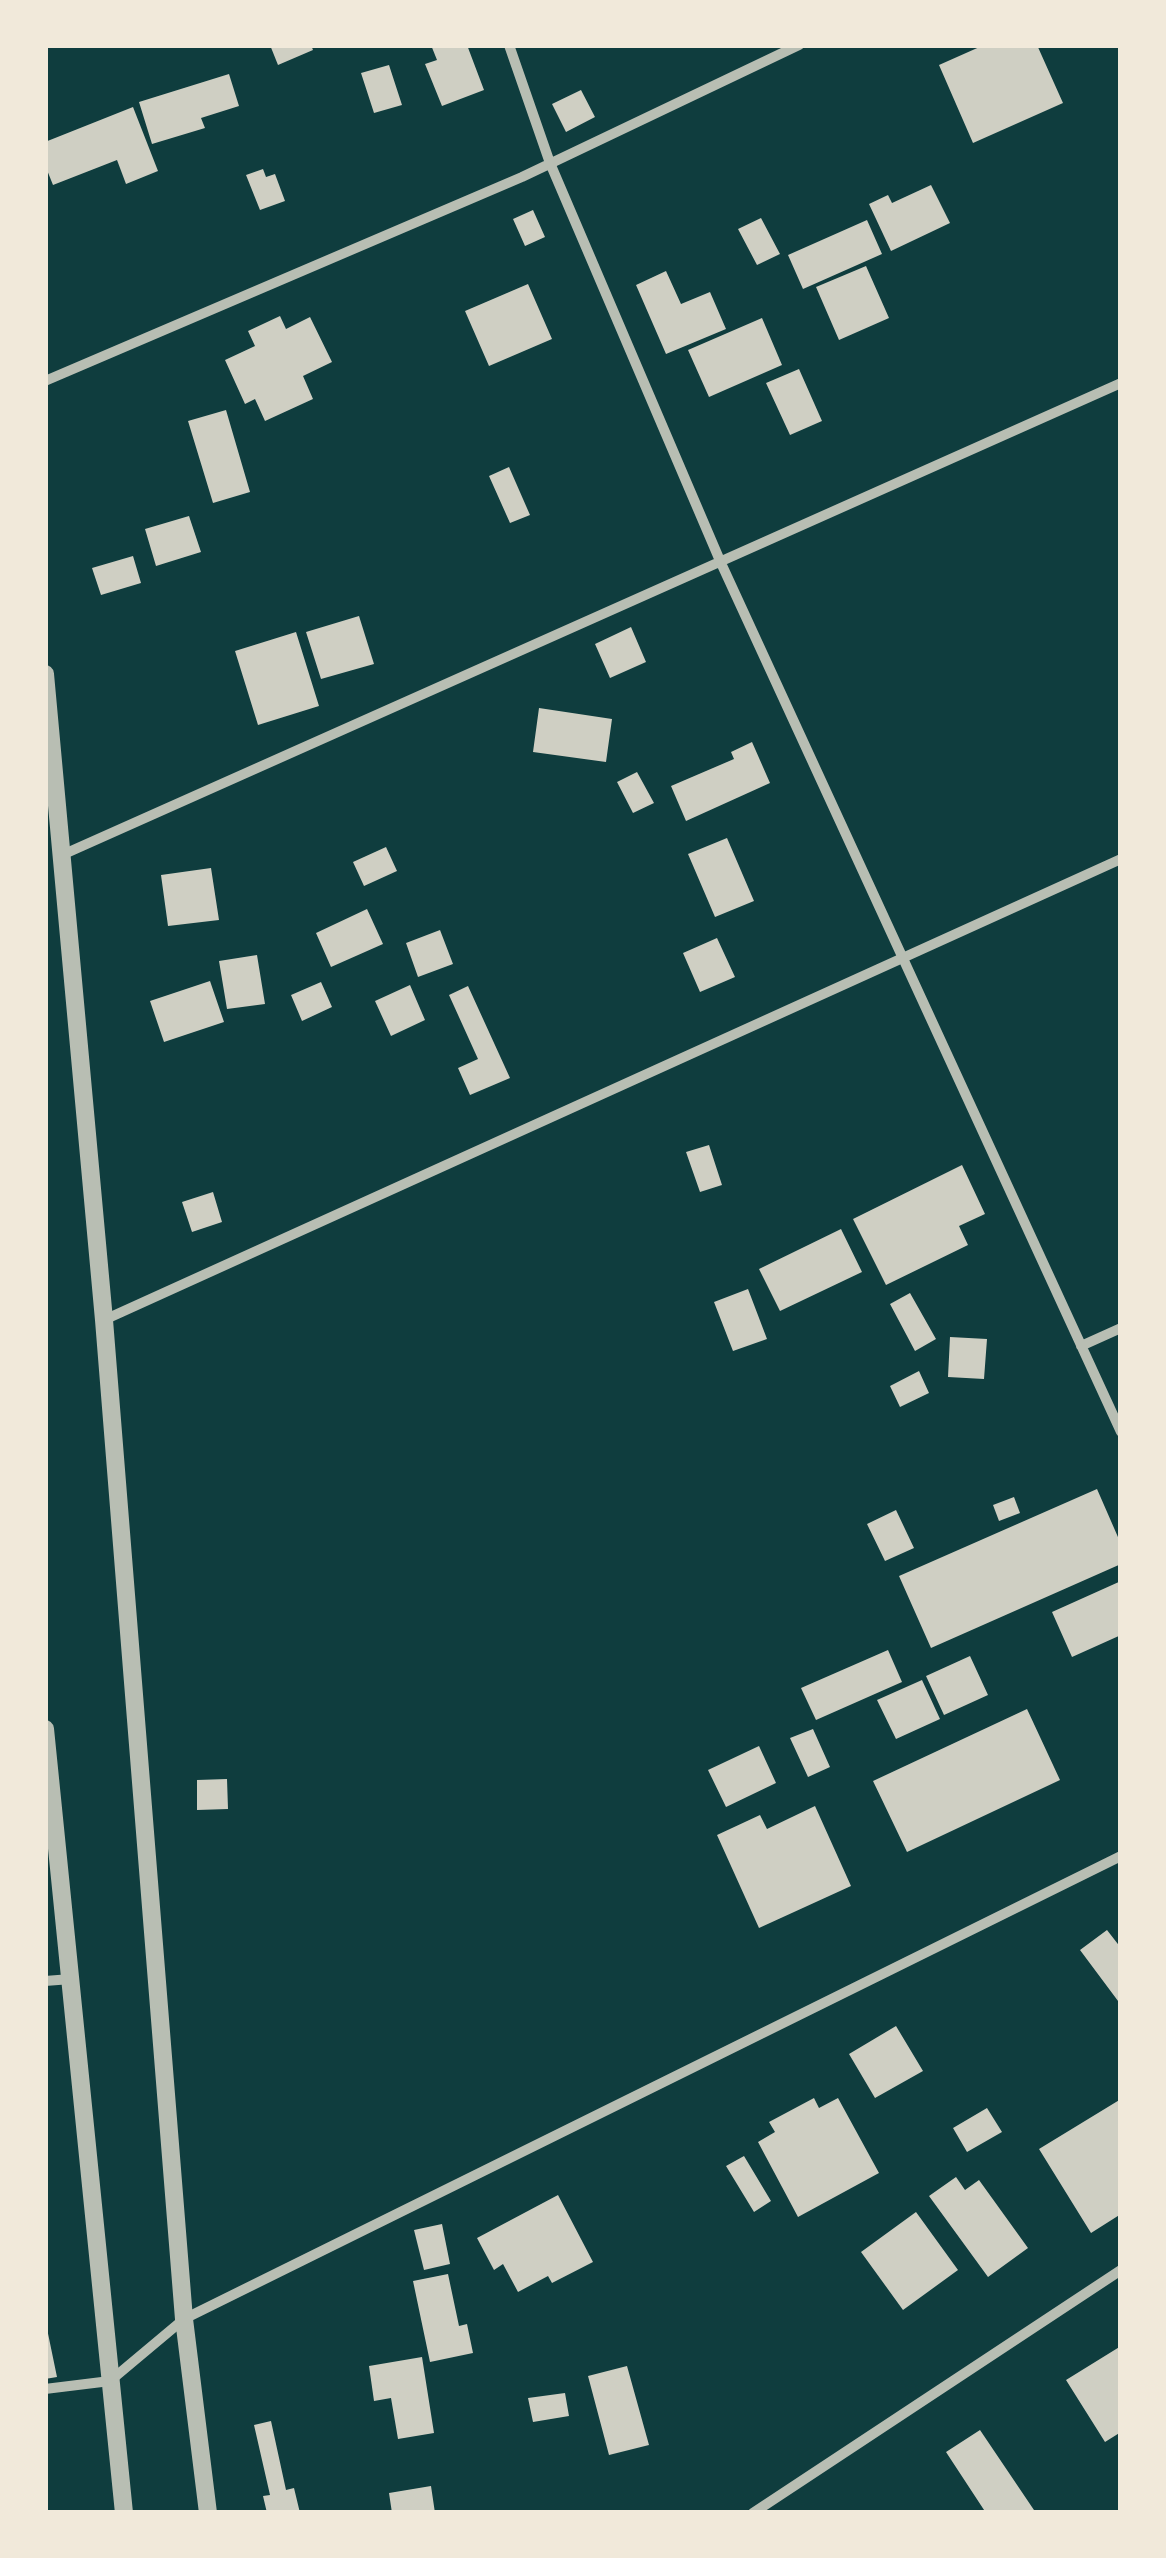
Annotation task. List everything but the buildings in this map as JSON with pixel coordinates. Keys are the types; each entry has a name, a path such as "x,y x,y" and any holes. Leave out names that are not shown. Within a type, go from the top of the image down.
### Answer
{"street":[{"path":"510,45 550,163 721,563 1121,1432"},
{"path":"45,382 550,163 798,45"},
{"path":"62,855 1121,383"},
{"path":"45,674 104,1320 184,2319 208,2513"},
{"path":"104,1320 1121,859"},
{"path":"1081,1346 1121,1328"},
{"path":"45,1729 124,2513"},
{"path":"45,2389 110,2380 184,2319 1121,1856"},
{"path":"45,1981 71,1979"},
{"path":"753,2513 1121,2270"}]}
